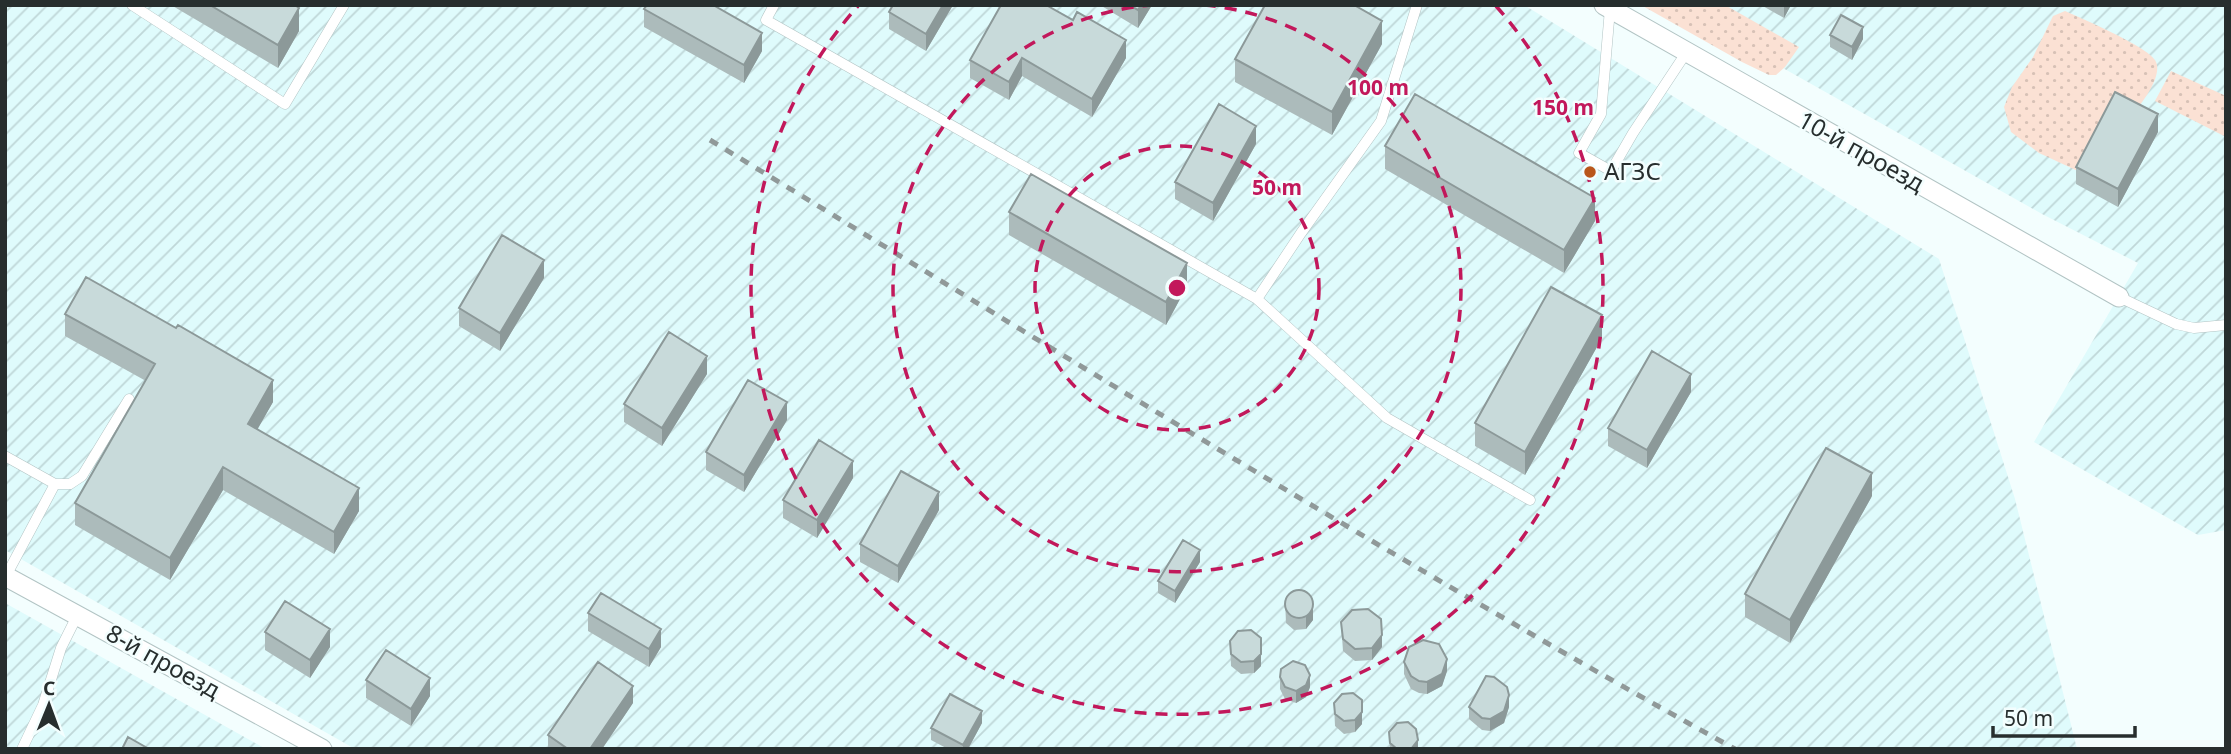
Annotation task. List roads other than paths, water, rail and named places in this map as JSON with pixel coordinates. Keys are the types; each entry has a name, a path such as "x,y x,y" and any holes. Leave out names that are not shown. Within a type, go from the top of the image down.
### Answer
{"street":[{"name":"10-й проезд","path":"1607,7 2119,297"},
{"name":"8-й проезд","path":"6,576 322,749"}],"lane":[{"path":"132,5 285,104 344,5"},
{"path":"774,5 765,20 1257,299 1387,418 1530,500"},
{"path":"1257,299 1381,121 1417,5"},
{"path":"1607,7 1601,114 1579,153 1611,171 1686,53"},
{"path":"2119,297 2175,324 2194,328 2226,325"},
{"path":"5,456 55,484 70,484 82,476 129,399"},
{"path":"6,576 55,484"},
{"path":"22,749 43,705 61,648 77,615"}],"railway":[{"path":"710,140 1347,526 1735,749"}],"place":[{"name":"АГЗС","path":"1590,172"}]}
